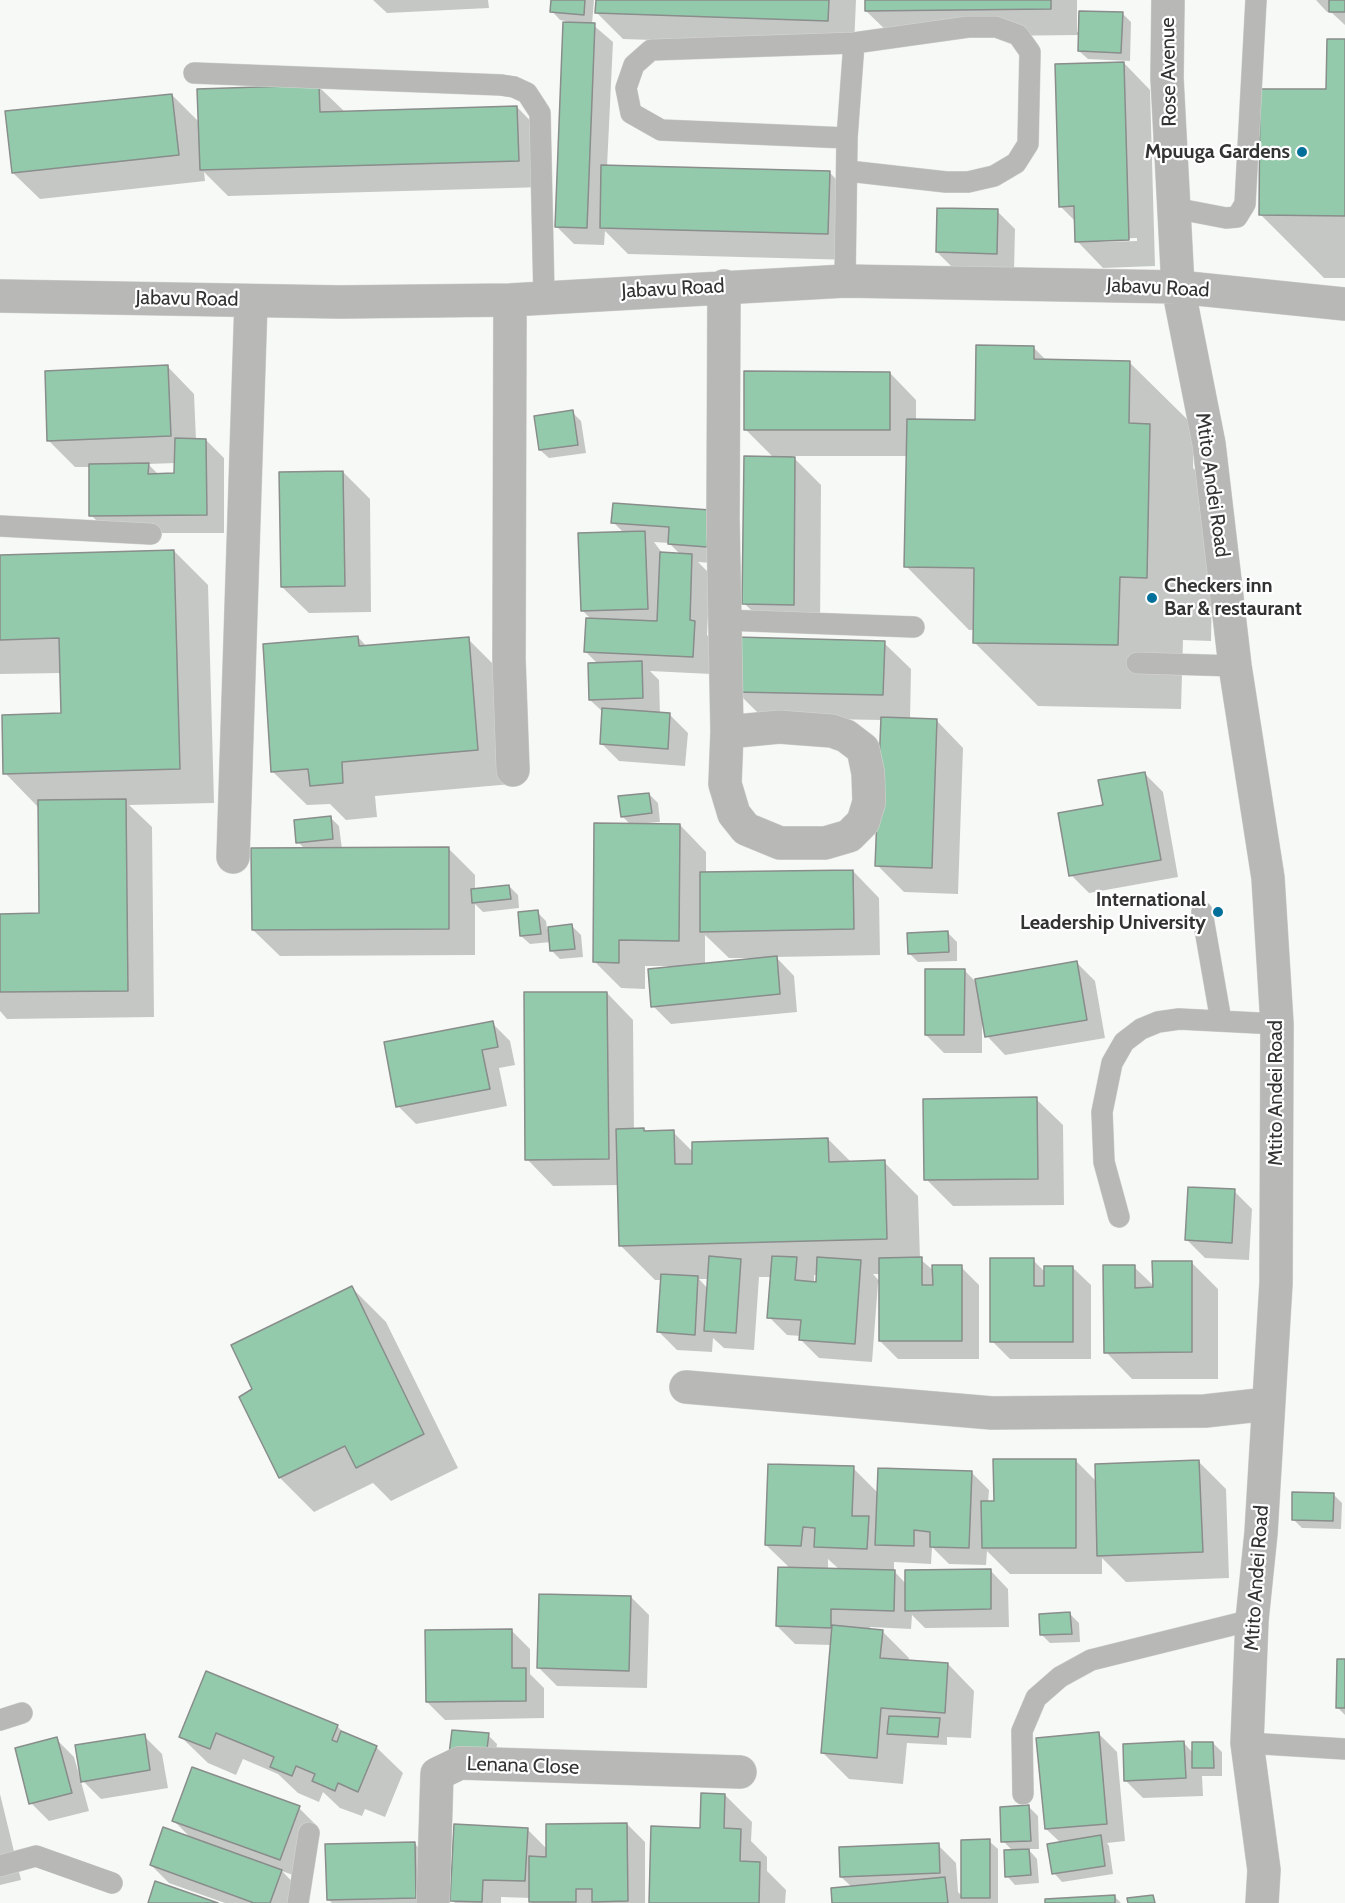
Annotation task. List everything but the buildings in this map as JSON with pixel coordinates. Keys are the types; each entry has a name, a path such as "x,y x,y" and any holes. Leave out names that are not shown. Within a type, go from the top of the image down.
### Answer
{"street":[{"name":"Rose Avenue","path":"1168,0 1167,78 1178,287"},
{"name":"Jabavu Road","path":"0,296 251,301 510,300 724,286 845,281 1178,287 1345,304"},
{"path":"724,286 724,620 727,732 725,784 734,814 746,830 780,843 825,843 849,837 862,822 869,802 868,773 863,749 846,736 809,728 727,732"},
{"name":"Mtito Andei Road","path":"1178,287 1209,444 1235,666 1268,878 1277,1024 1276,1283 1261,1533 1252,1620 1247,1743 1264,1870 1262,1903"},
{"path":"510,300 509,670 513,770"},
{"path":"233,857 251,301"},
{"path":"686,1387 992,1413 1205,1411 1268,1404"},
{"name":"Lenana Close","path":"433,1903 437,1774 460,1763 740,1772"}],"lane":[{"path":"1174,208 1226,218 1237,216 1245,204 1256,0"},
{"path":"847,138 661,130 631,113 626,88 634,65 651,50 854,43 968,27 996,27 1018,35 1030,52 1028,144 1016,163 994,176 968,182 946,182 848,171"},
{"path":"845,281 847,138 854,43"},
{"path":"194,73 501,85 514,87 527,93 540,113 544,297"},
{"path":"0,526 151,534"},
{"path":"724,620 914,627"},
{"path":"1137,663 1235,666"},
{"path":"1202,912 1221,1021"},
{"path":"1119,1217 1104,1162 1102,1112 1112,1063 1124,1042 1141,1029 1158,1022 1179,1019 1277,1024"},
{"path":"1023,1794 1022,1731 1036,1698 1060,1677 1091,1660 1252,1620"},
{"path":"0,1720 22,1713"},
{"path":"1247,1743 1345,1749"},
{"path":"298,1903 309,1833"},
{"path":"0,1866 36,1856 112,1883"}],"place":[{"name":"Mpuuga Gardens","path":"1302,152"},
{"name":"Checkers inn Bar & restaurant","path":"1152,598"},
{"name":"International Leadership University","path":"1218,912"}]}
